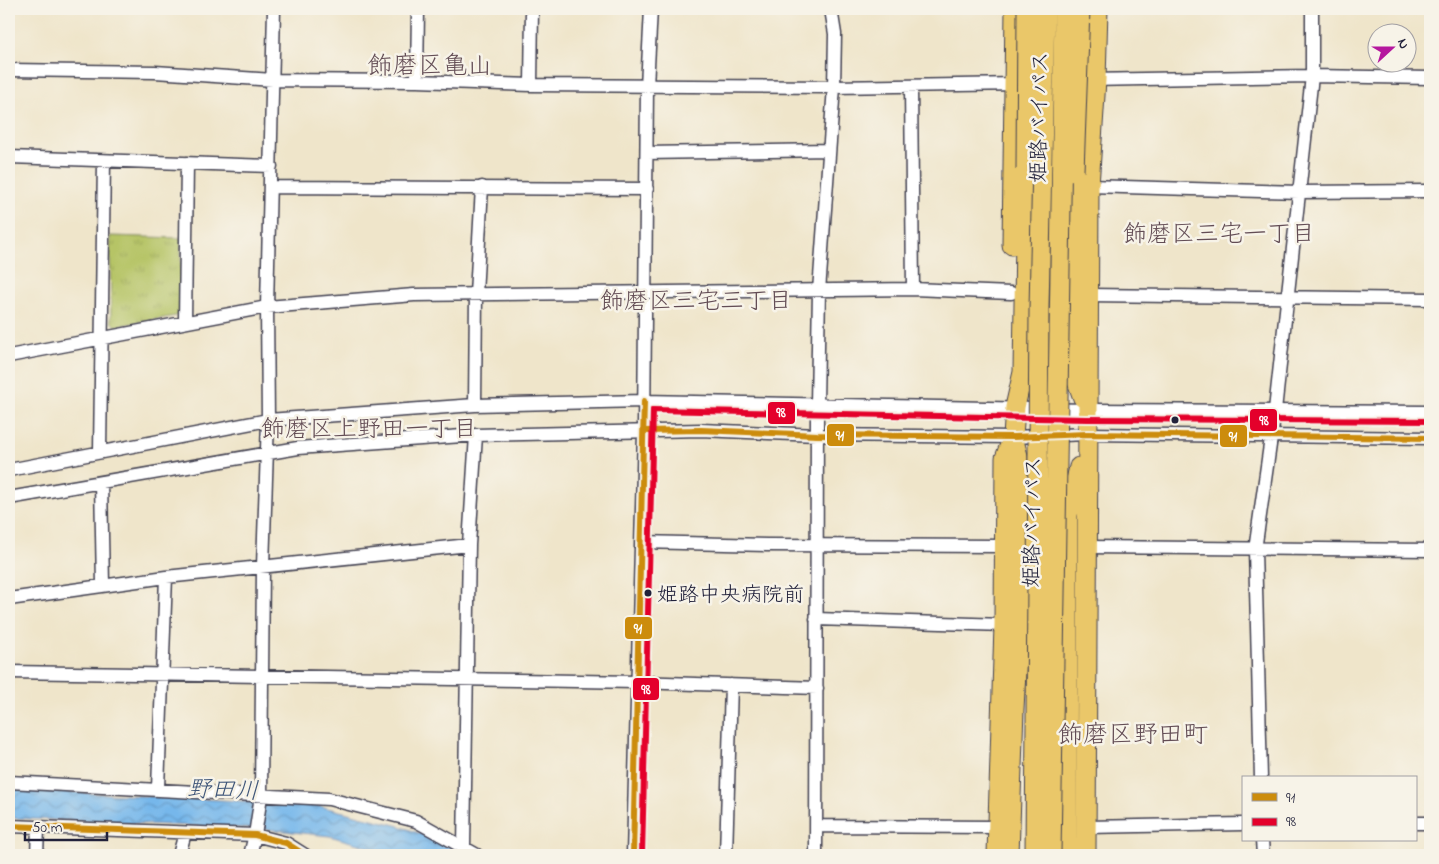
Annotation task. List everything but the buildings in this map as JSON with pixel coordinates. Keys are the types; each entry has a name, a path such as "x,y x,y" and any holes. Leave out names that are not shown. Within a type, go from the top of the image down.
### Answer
{"highway":[{"path":"1015,9 1010,374 1015,407"},
{"path":"997,855 1004,625 1005,458 1013,437 1015,407 1023,372 1027,9"},
{"name":"姫路バイパス","path":"1035,855 1039,310 1045,9"},
{"name":"姫路バイパス","path":"1051,855 1064,9"},
{"path":"1080,9 1074,170 1073,370 1087,410"},
{"path":"1086,855 1088,295 1090,186 1098,9"},
{"path":"1067,855 1068,515 1087,434"},
{"path":"1009,855 1014,709 1022,564 1018,456 1013,437"}],"street":[{"path":"250,855 255,836 260,796 263,566 268,436 267,307 274,9"},
{"path":"418,9 418,80"},
{"path":"531,84 532,9"},
{"path":"633,855 644,431 648,86 651,9"},
{"path":"816,855 817,688 815,546 819,291 834,87 835,34 831,9"},
{"path":"1261,776 1255,550 1271,436 1312,76 1312,9"},
{"path":"9,70 155,72 273,80 418,80 648,86 911,86 1312,76 1430,78"},
{"path":"911,86 913,289"},
{"path":"647,153 828,150"},
{"path":"9,157 271,166"},
{"path":"100,451 104,161"},
{"path":"185,322 187,164"},
{"path":"1090,186 1299,192 1430,191"},
{"path":"270,187 647,189"},
{"path":"475,405 476,294 482,187"},
{"path":"9,356 267,307 414,295 913,289 1011,293"},
{"path":"1088,295 1430,299"},
{"path":"9,470 268,420 475,405 644,401 1015,407 1087,410 1430,412"},
{"path":"9,498 298,448 476,434 701,430 817,435 1013,437 1087,434 1430,438"},
{"path":"464,847 465,680 469,545 476,434"},
{"path":"101,482 103,585"},
{"path":"641,542 815,546 1005,546"},
{"path":"9,599 166,577 469,545"},
{"path":"1087,547 1255,550 1430,550"},
{"path":"158,788 166,577"},
{"path":"816,619 1004,625"},
{"path":"9,672 162,676 638,682 817,688"},
{"path":"726,855 731,686"},
{"path":"9,782 158,788 329,799 416,822 477,855"},
{"path":"1416,823 1430,823"},
{"path":"1087,827 1242,824"},
{"path":"9,826 255,836 286,843 306,855"},
{"path":"816,826 997,827"},
{"path":"37,855 38,828"},
{"path":"179,855 185,833"},
{"path":"1262,842 1263,855"}],"green space":[{"path":"110,236 181,238 181,311 176,316 116,326 111,322"}],"water":[{"path":"9,789 315,805 400,826 434,839 466,855 397,855 330,836 265,829 9,818"}],"transit line":[{"name":"91","path":"633,855 644,401"},
{"name":"98","path":"642,855 653,410 1087,419 1430,421"},
{"name":"91","path":"644,431 701,430 817,435 1013,437 1087,434 1430,438"},
{"name":"91","path":"9,826 255,835 286,843 305,855"}],"place":[{"name":"姫路中央病院前","path":"648,593"}],"district":[{"name":"飾磨区亀山","path":"430,64"},
{"name":"飾磨区三宅一丁目","path":"1219,233"},
{"name":"飾磨区三宅三丁目","path":"696,300"},
{"name":"飾磨区上野田一丁目","path":"369,428"},
{"name":"飾磨区野田町","path":"1133,733"}],"water label":[{"name":"野田川","path":"223,789"}]}
